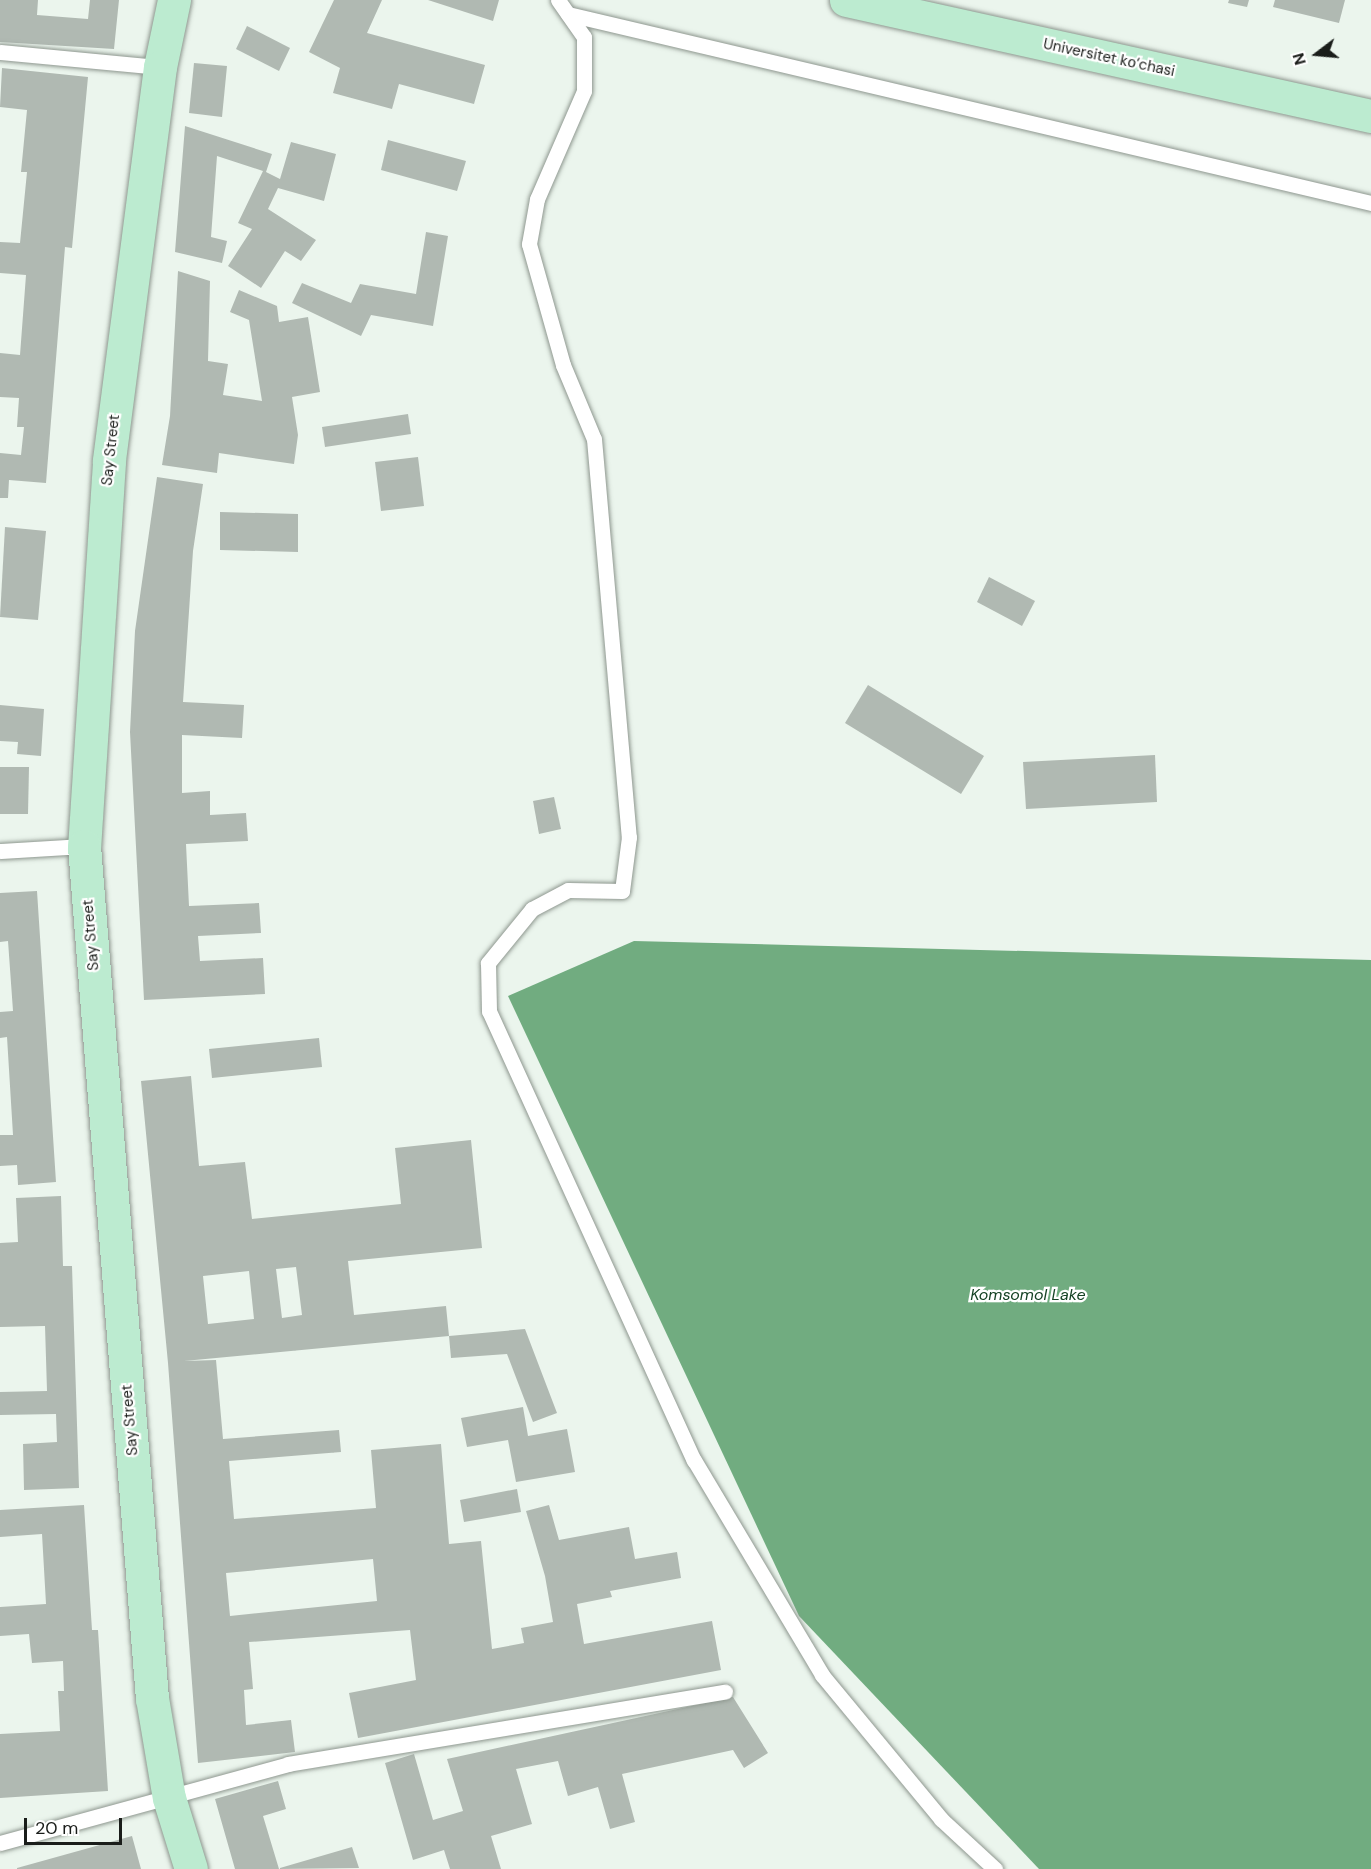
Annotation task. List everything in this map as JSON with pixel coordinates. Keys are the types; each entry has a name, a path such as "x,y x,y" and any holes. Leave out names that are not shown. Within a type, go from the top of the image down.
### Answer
{"main road":[{"name":"Say Street","path":"174,0 160,67 109,462 84,846 152,1698 169,1798 191,1869"},
{"name":"Universitet kо‘chasi","path":"846,0 1371,116"}],"lane":[{"path":"558,0 584,37 584,91 537,199 529,244 563,365 594,439 629,837 622,891 568,890 532,909 488,963 489,1011 700,1470 822,1675 941,1819 995,1869"},
{"path":"568,14 1371,203"},
{"path":"0,52 160,67"},
{"path":"0,850 84,846"},
{"path":"0,1844 288,1764 725,1692"}],"water":[{"name":"Komsomol Lake","path":"634,941 1371,960 1371,1869 1039,1869 799,1616 508,996"}],"building":[{"path":"0,0 38,0 37,15 88,19 90,0 119,0 114,49 0,42"},
{"path":"334,0 382,0 367,33 485,65 474,104 399,84 392,109 333,93 340,68 309,52"},
{"path":"428,0 499,0 493,21"},
{"path":"1229,0 1249,0 1247,7 1228,3"},
{"path":"1275,0 1345,0 1339,23 1273,7"},
{"path":"247,26 290,48 279,71 236,49"},
{"path":"194,63 227,66 222,117 189,113"},
{"path":"2,68 88,77 72,248 65,247 46,483 9,480 8,498 0,498 0,453 21,455 24,427 17,427 19,398 0,397 0,353 20,355 26,275 0,273 0,242 20,243 27,172 21,172 27,110 0,107"},
{"path":"185,126 272,154 266,172 280,179 291,142 336,154 324,201 278,188 268,209 316,240 301,261 285,251 261,288 228,266 252,229 238,223 263,171 217,156 211,237 227,241 222,263 175,252"},
{"path":"388,140 466,161 457,191 381,170"},
{"path":"426,232 448,236 433,326 371,315 361,336 292,303 302,283 351,303 360,284 416,294"},
{"path":"178,271 210,281 208,361 228,364 223,395 262,401 249,320 230,312 239,290 277,306 279,322 308,317 320,392 292,397 298,435 294,464 219,453 217,473 162,465 170,416"},
{"path":"408,414 411,434 325,447 322,427"},
{"path":"418,457 424,506 381,511 375,462"},
{"path":"157,477 203,484 193,551 183,702 244,705 242,738 182,735 182,793 210,791 210,815 246,813 248,841 186,844 189,906 259,903 261,933 198,936 200,961 263,958 265,994 144,1000 130,732 135,631"},
{"path":"220,512 298,514 298,552 220,550"},
{"path":"5,527 46,531 38,620 0,617"},
{"path":"989,577 1035,601 1022,626 977,602"},
{"path":"868,685 984,756 961,794 845,723"},
{"path":"0,705 44,709 41,756 17,754 18,742 0,741"},
{"path":"1155,755 1157,802 1026,809 1023,762"},
{"path":"0,767 29,767 28,814 0,814"},
{"path":"554,797 561,829 539,834 533,801"},
{"path":"37,891 56,1182 18,1185 17,1165 0,1166 0,1135 13,1135 7,1037 0,1038 0,1012 13,1011 8,941 0,942 0,893"},
{"path":"319,1038 322,1067 212,1078 209,1049"},
{"path":"191,1076 199,1166 245,1162 252,1219 401,1204 395,1148 471,1140 482,1248 348,1261 354,1315 446,1306 449,1336 184,1361 216,1360 223,1439 339,1430 341,1452 229,1461 234,1519 376,1508 371,1450 441,1444 449,1544 481,1541 492,1649 524,1643 521,1628 553,1622 545,1576 526,1511 549,1505 559,1540 629,1527 635,1559 677,1552 681,1578 610,1591 612,1597 577,1604 584,1644 712,1621 721,1670 358,1738 349,1693 416,1680 410,1630 249,1642 253,1689 244,1690 246,1725 291,1720 295,1752 198,1763 168,1363 141,1081","holes":["296,1267 302,1315 282,1318 276,1269","249,1271 254,1319 208,1324 203,1276","373,1559 377,1601 230,1616 226,1573"]},
{"path":"61,1196 63,1266 72,1266 79,1488 24,1490 23,1444 57,1442 56,1414 0,1415 0,1392 47,1391 45,1326 0,1327 0,1243 18,1242 16,1198"},
{"path":"525,1329 557,1413 533,1422 507,1354 451,1358 449,1336"},
{"path":"523,1407 528,1436 567,1429 575,1472 516,1482 508,1440 467,1447 461,1418"},
{"path":"517,1489 521,1512 464,1522 460,1500"},
{"path":"84,1505 92,1630 98,1630 108,1791 0,1798 0,1734 60,1731 58,1691 64,1691 63,1661 32,1663 29,1634 0,1636 0,1607 46,1604 42,1534 0,1537 0,1510"},
{"path":"733,1697 768,1753 744,1768 733,1750 622,1774 635,1822 610,1829 598,1787 568,1796 558,1761 516,1769 532,1824 491,1836 501,1869 450,1869 444,1850 413,1860 385,1763 414,1754 433,1820 463,1811 447,1759"},
{"path":"278,1781 286,1809 263,1816 279,1869 235,1869 215,1799"},
{"path":"132,1836 141,1869 17,1869 17,1868"},
{"path":"352,1847 359,1868 280,1869 280,1868"}]}
